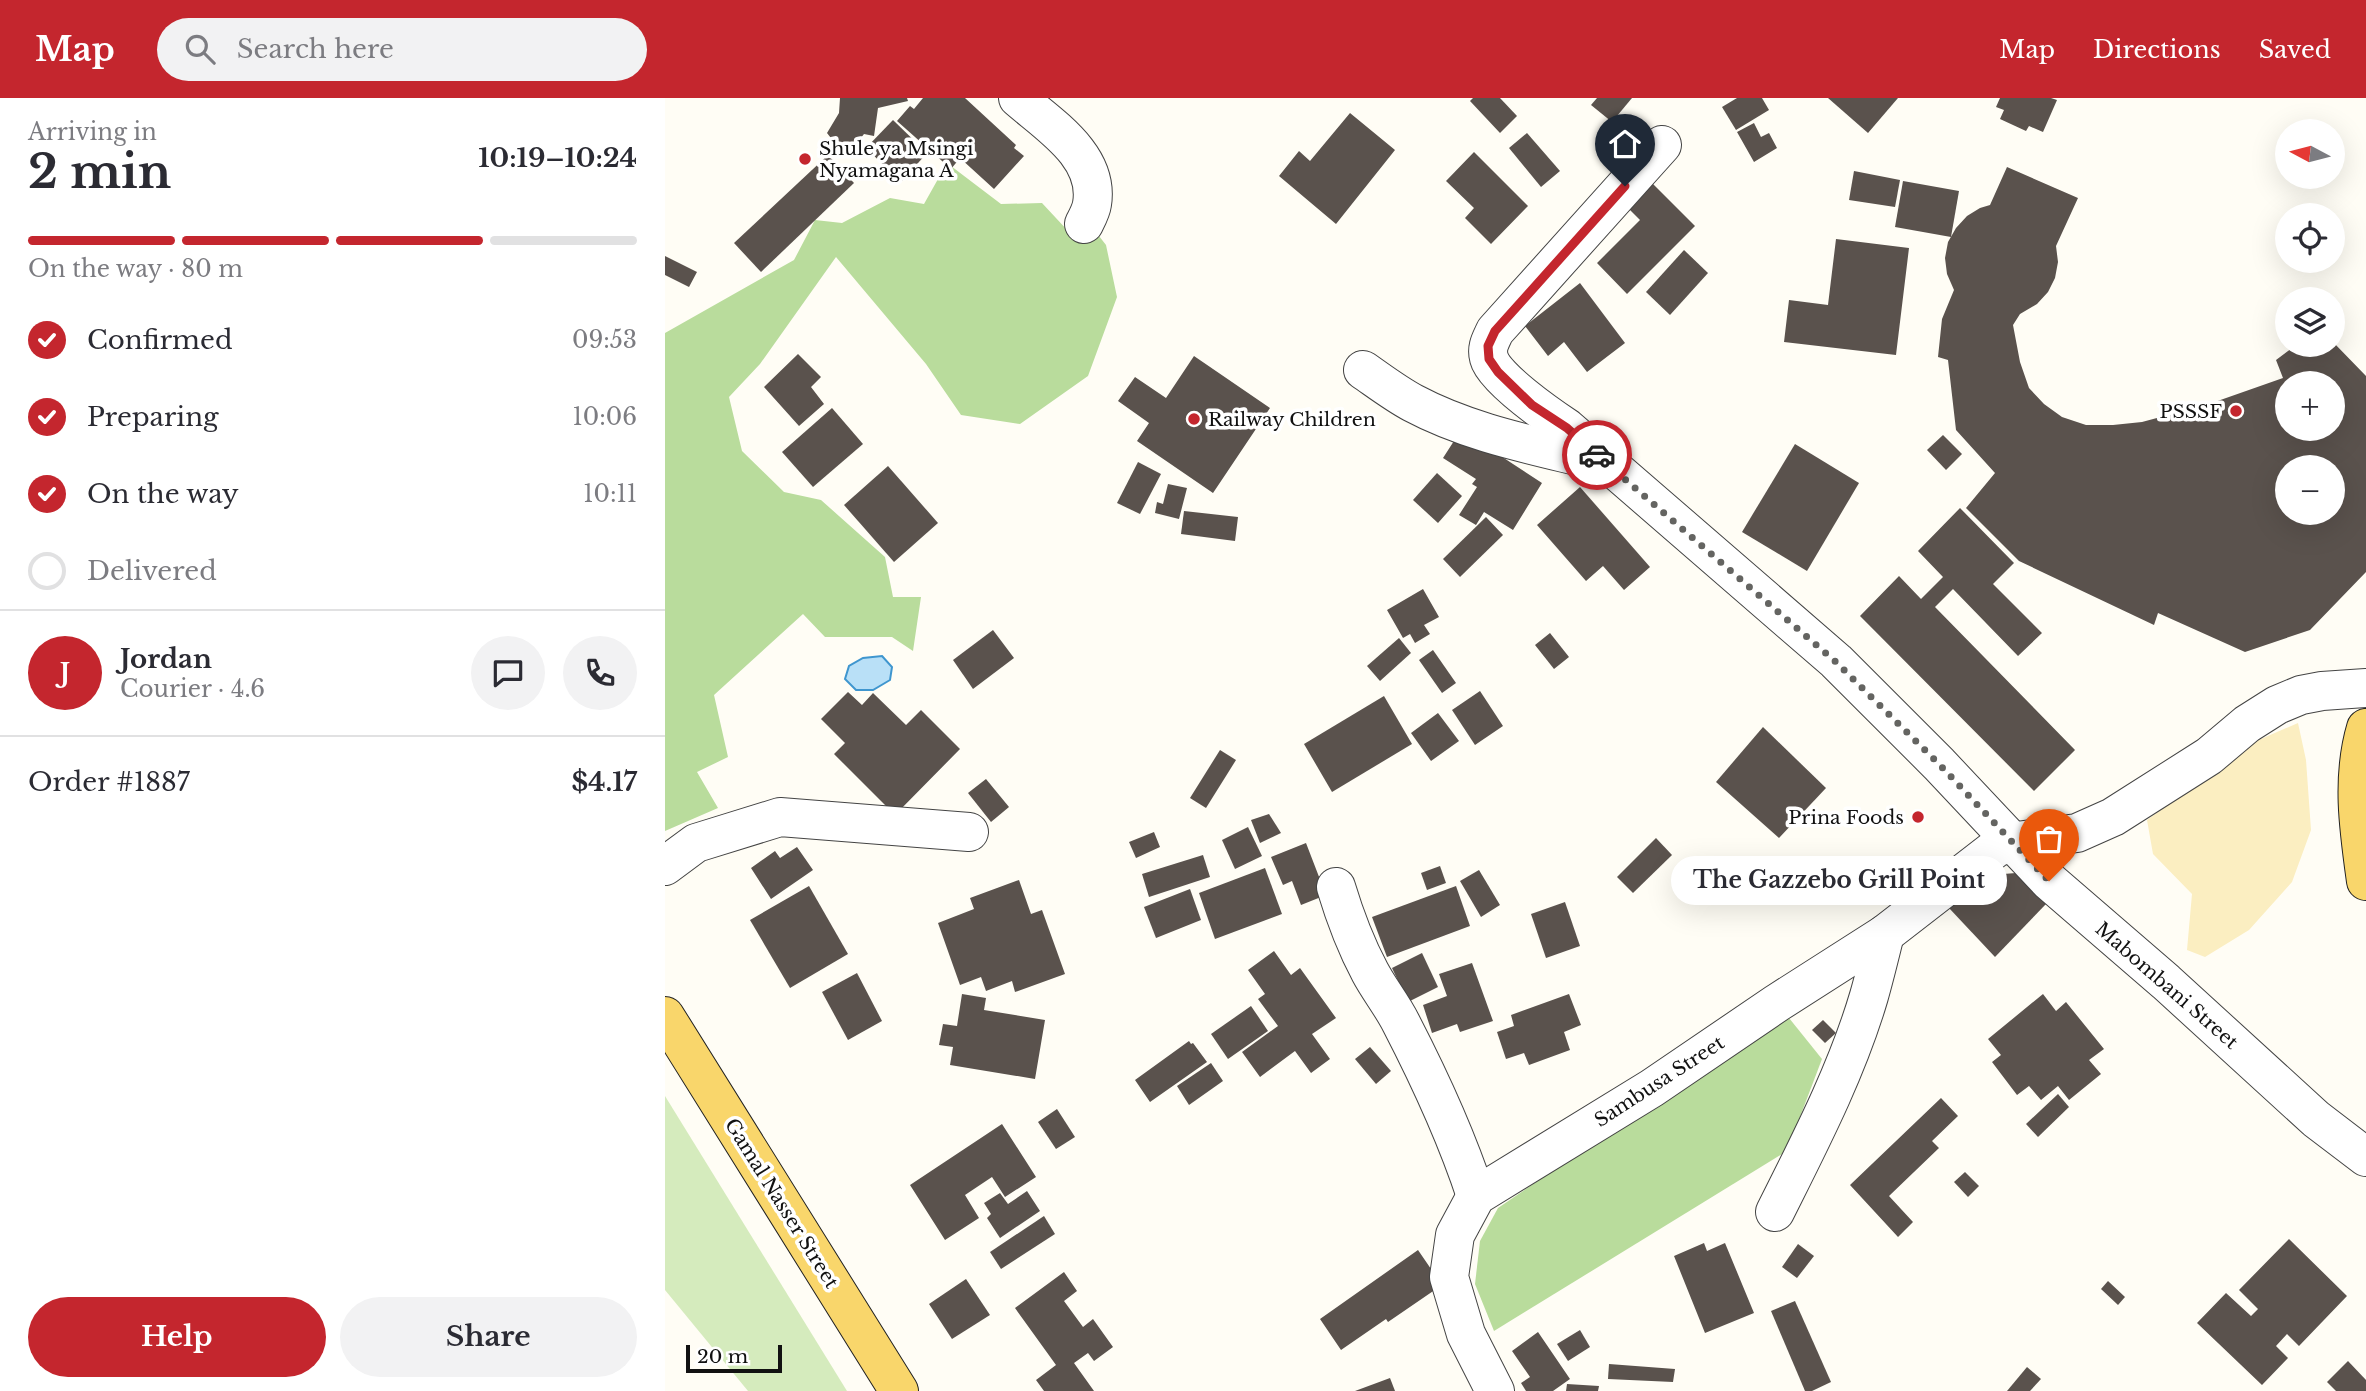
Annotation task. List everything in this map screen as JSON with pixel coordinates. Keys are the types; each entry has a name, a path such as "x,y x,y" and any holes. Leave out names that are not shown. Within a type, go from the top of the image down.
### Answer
{"main road":[{"path":"2366,728 2362,741 2358,785 2359,827 2366,881"},
{"name":"Gamal Nasser Street","path":"665,1016 899,1391"}],"street":[{"path":"1018,98 1077,150 1087,165 1092,185 1092,205 1084,224"},
{"name":"Mabombani Street","path":"1662,145 1495,331 1488,346 1489,359 1498,372 1532,405 1567,428 1836,662 1939,764 2049,881 2166,982 2316,1119 2366,1157"},
{"name":"Mabombani Street","path":"1363,370 1411,402 1450,420 1522,443 1606,463"},
{"path":"1522,443 1532,405"},
{"path":"2010,842 2077,833 2113,817 2209,756 2277,705 2301,695 2366,688"},
{"path":"665,866 697,843 780,817 969,832"},
{"name":"Sambusa Street","path":"1476,1196 1652,1088 1885,934 1983,857 2010,842"},
{"path":"1336,887 1349,929 1371,974 1399,1018 1457,1139 1476,1196 1455,1236 1449,1277 1466,1334 1495,1391"},
{"path":"1775,1212 1819,1123 1851,1046 1869,997 1885,934"}],"green space":[{"path":"947,163 1001,204 1042,203 1069,232 1099,236 1106,245 1117,297 1088,376 1020,424 961,415 926,364 836,257 760,364 729,397 742,451 784,492 821,500 885,557 893,597 921,597 913,651 892,637 825,637 803,614 714,695 728,757 697,772 718,808 665,831 665,333 794,260 815,220 842,223 890,198 924,204"},
{"path":"1785,1013 1822,1059 1787,1151 1494,1331 1475,1284 1480,1241 1498,1208"},
{"path":"665,1096 847,1391 748,1391 665,1290"}],"sand":[{"path":"2298,723 2306,760 2311,830 2292,882 2249,930 2205,957 2187,950 2192,894 2153,854 2147,820 2254,742"}],"water":[{"path":"882,656 892,667 890,680 873,690 856,690 845,679 849,666 863,658"}],"building":[{"path":"840,98 907,98 908,101 878,108 874,136 864,134 846,157 827,133 839,113"},
{"path":"923,98 965,98 1016,145 1014,148 1024,156 994,189 960,158 951,169 897,121 910,106 914,109"},
{"path":"1473,98 1500,98 1517,116 1500,133 1470,101"},
{"path":"1597,98 1632,98 1612,122 1591,105"},
{"path":"1737,98 1762,98 1769,110 1736,130 1722,107"},
{"path":"1828,98 1898,98 1868,133"},
{"path":"2000,98 2057,100 2043,132 2029,126 2026,131 2000,119 2004,110 1996,107"},
{"path":"1350,113 1395,150 1336,224 1279,176 1299,151 1310,161"},
{"path":"893,120 927,153 901,182 866,148"},
{"path":"1754,123 1761,137 1769,133 1777,148 1754,162 1737,132"},
{"path":"1527,133 1560,171 1541,187 1509,148"},
{"path":"1474,152 1528,206 1491,244 1465,218 1474,208 1446,181"},
{"path":"828,155 854,183 761,272 734,243"},
{"name":"PSSSF","path":"2007,167 2078,198 2056,246 2058,262 2055,278 2048,292 2037,304 2020,314 2013,325 2020,362 2029,388 2044,404 2062,417 2086,425 2142,422 2209,404 2275,381 2275,441 2345,441 2345,371 2280,371 2276,360 2280,357 2345,357 2345,354 2366,376 2366,572 2310,630 2245,652 2158,613 2154,625 2019,561 1966,508 1995,473 1956,430 1948,360 1938,357 1942,319 1954,290 1947,274 1945,258 1948,242 1967,216 1990,205"},
{"path":"1854,171 1900,180 1895,207 1849,200"},
{"path":"1648,179 1695,226 1627,294 1597,263 1640,220 1624,204"},
{"path":"1903,181 1959,191 1951,237 1895,227"},
{"path":"1836,239 1909,248 1896,355 1784,342 1789,300 1828,305"},
{"path":"1684,250 1708,273 1670,315 1646,292"},
{"path":"665,256 697,272 689,287 665,275"},
{"path":"1580,283 1625,343 1587,372 1564,342 1548,356 1525,326"},
{"path":"798,354 821,377 811,387 824,404 799,426 764,387"},
{"path":"1194,356 1270,408 1213,493 1137,441 1149,423 1118,401 1135,377 1166,398"},
{"path":"832,408 863,444 813,487 782,452"},
{"path":"1461,430 1542,483 1513,530 1484,512 1476,525 1459,515 1477,487 1472,484 1476,479 1443,458"},
{"path":"1943,435 1962,454 1946,470 1927,450"},
{"path":"1795,444 1859,483 1807,571 1742,532"},
{"path":"1138,462 1161,474 1140,514 1117,503"},
{"path":"888,466 938,523 894,562 844,505"},
{"path":"1437,473 1462,496 1438,523 1413,500"},
{"path":"1168,484 1187,488 1179,519 1155,513 1157,502 1163,504"},
{"path":"1580,487 1650,567 1624,590 1603,566 1586,581 1537,525"},
{"path":"1960,508 2014,563 1993,584 2042,633 2018,656 1953,589 1935,607 2075,750 2034,791 1860,616 1899,576 1921,599 1943,577 1918,551"},
{"path":"1184,511 1238,517 1235,541 1181,534"},
{"path":"1486,517 1503,535 1460,577 1443,559"},
{"path":"1423,589 1439,617 1424,625 1430,634 1415,643 1410,634 1403,638 1387,610"},
{"path":"993,630 1014,658 973,689 953,660"},
{"path":"1550,633 1569,657 1554,669 1535,645"},
{"path":"1399,638 1411,653 1380,681 1367,666"},
{"path":"1433,650 1456,683 1442,693 1419,660"},
{"path":"1480,691 1503,726 1475,745 1452,710"},
{"path":"848,692 862,705 873,693 906,725 921,710 960,749 895,815 834,754 845,743 821,719"},
{"path":"1384,696 1412,744 1332,792 1304,744"},
{"path":"1438,713 1459,741 1431,761 1411,733"},
{"path":"1763,727 1826,788 1779,838 1716,782"},
{"path":"1220,750 1236,760 1206,808 1190,798"},
{"path":"986,779 1009,807 991,822 968,793"},
{"path":"1269,814 1281,833 1260,843 1251,820"},
{"path":"1248,827 1262,856 1235,869 1222,840"},
{"path":"1154,832 1160,847 1136,858 1129,842"},
{"path":"1656,838 1672,855 1633,893 1617,877"},
{"path":"1306,843 1326,895 1301,905 1292,881 1283,885 1271,857"},
{"path":"797,847 813,870 771,899 751,868 775,851 780,858"},
{"path":"1203,855 1210,877 1149,897 1142,874"},
{"path":"1440,866 1446,883 1427,890 1421,873"},
{"path":"1265,868 1282,914 1215,939 1199,893"},
{"path":"1479,870 1500,905 1481,917 1460,881"},
{"path":"2016,873 2046,904 1995,957 1949,908 1991,875"},
{"path":"1019,880 1031,914 1042,910 1065,974 1015,992 1012,981 986,991 981,977 960,985 938,923 974,909 970,898"},
{"path":"809,886 848,954 790,988 750,920"},
{"path":"1456,886 1470,926 1387,957 1372,917"},
{"path":"1190,889 1201,920 1156,938 1144,907"},
{"path":"1565,902 1580,946 1546,958 1531,914"},
{"path":"1274,951 1291,975 1300,968 1336,1018 1312,1034 1330,1059 1311,1073 1295,1051 1260,1077 1242,1052 1278,1026 1258,999 1265,994 1248,970"},
{"path":"1422,953 1438,987 1408,1002 1392,968"},
{"path":"1472,963 1493,1021 1460,1032 1457,1024 1432,1033 1423,1005 1447,996 1439,974"},
{"path":"857,973 882,1021 848,1040 822,992"},
{"path":"962,994 986,998 984,1010 1045,1020 1035,1079 950,1065 953,1047 939,1045 943,1024 957,1026"},
{"path":"1569,994 1581,1025 1564,1032 1570,1050 1529,1065 1524,1053 1506,1059 1497,1032 1514,1026 1511,1015"},
{"path":"2043,994 2056,1011 2066,1002 2104,1049 2089,1060 2101,1074 2069,1100 2058,1086 2041,1100 2029,1086 2017,1095 1992,1062 2001,1055 1988,1039"},
{"path":"1251,1006 1268,1031 1228,1059 1211,1034"},
{"path":"1823,1020 1836,1033 1825,1043 1812,1030"},
{"path":"1189,1041 1207,1062 1150,1102 1135,1080"},
{"path":"1370,1047 1391,1071 1376,1084 1355,1059"},
{"path":"1211,1063 1223,1081 1189,1105 1177,1086"},
{"path":"2058,1094 2069,1107 2038,1137 2026,1124"},
{"path":"1941,1098 1958,1116 1932,1141 1939,1148 1889,1196 1913,1222 1898,1237 1850,1185"},
{"path":"1057,1109 1075,1137 1056,1149 1038,1122"},
{"path":"1002,1124 1036,1177 1005,1197 992,1177 965,1195 979,1218 945,1240 910,1185"},
{"path":"1965,1172 1979,1186 1968,1197 1954,1182"},
{"path":"1027,1191 1040,1211 1000,1238 987,1218 991,1214 984,1203 1000,1193 1008,1204"},
{"path":"1044,1216 1055,1234 1001,1269 990,1252"},
{"path":"2289,1239 2347,1296 2299,1346 2287,1334 2276,1346 2288,1358 2262,1385 2197,1323 2226,1293 2251,1316 2258,1309 2239,1290"},
{"path":"1704,1243 1707,1251 1725,1243 1754,1313 1705,1333 1674,1256"},
{"path":"1798,1244 1814,1256 1797,1278 1782,1267"},
{"path":"1418,1250 1442,1285 1341,1350 1320,1319"},
{"path":"1064,1272 1077,1291 1064,1301 1083,1327 1093,1319 1113,1347 1094,1361 1088,1353 1074,1363 1094,1391 1044,1391 1036,1380 1056,1365 1015,1308"},
{"path":"966,1279 990,1315 952,1339 929,1304"},
{"path":"2108,1281 2125,1297 2118,1305 2101,1289"},
{"path":"1795,1301 1831,1382 1812,1391 1805,1391 1771,1311"},
{"path":"1580,1330 1590,1347 1568,1361 1557,1344"},
{"path":"1538,1332 1570,1379 1553,1391 1526,1391 1521,1383 1530,1377 1512,1351"},
{"path":"2348,1361 2366,1380 2366,1391 2336,1391 2327,1382"},
{"path":"1609,1364 1675,1369 1673,1382 1608,1379"},
{"path":"2027,1367 2041,1379 2030,1391 2007,1391"},
{"path":"1390,1378 1395,1391 1355,1391"},
{"path":"1567,1384 1599,1386 1598,1391 1566,1391"}],"way so far":[{"path":"1597,455 1754,588 1836,662 1939,764 2049,881"}],"place":[{"name":"Shule ya Msingi Nyamagana A","path":"805,159"},
{"name":"PSSSF","path":"2236,411"},
{"name":"Railway Children","path":"1194,419"},
{"name":"Prina Foods","path":"1918,817"},
{"name":"The Gazzebo Grill Point","path":"2049,881"}],"route":[{"path":"1597,455 1567,428 1532,405 1498,372 1489,359 1488,346 1495,331 1625,186"}]}
